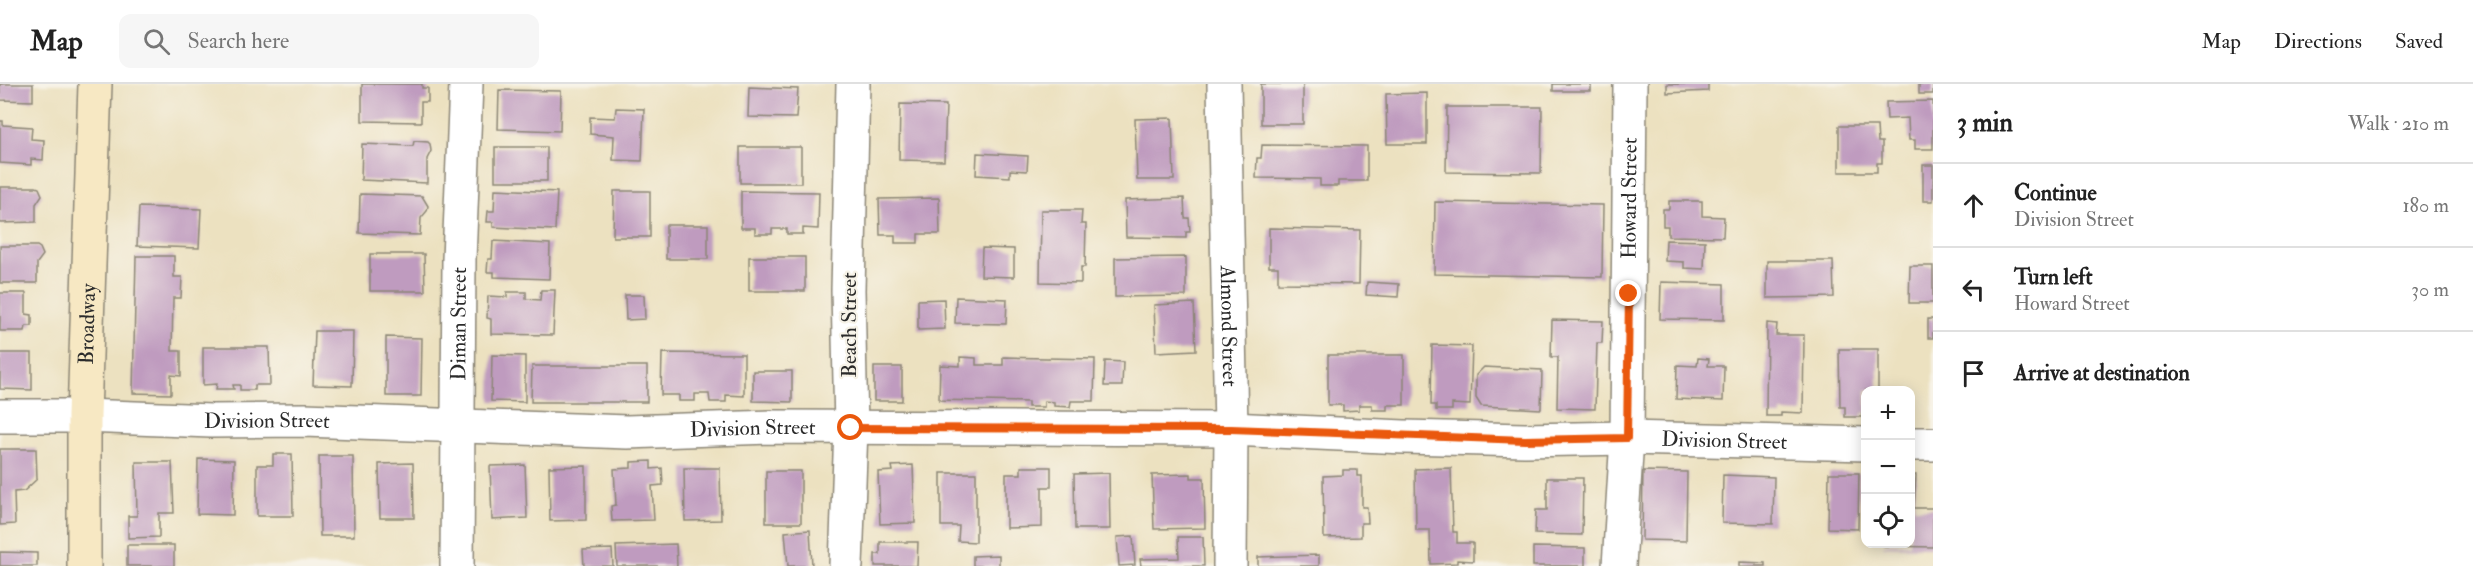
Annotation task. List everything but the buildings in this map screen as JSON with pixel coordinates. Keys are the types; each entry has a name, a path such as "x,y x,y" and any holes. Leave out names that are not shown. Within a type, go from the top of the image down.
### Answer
{"main road":[{"name":"Broadway","path":"84,566 84,416 95,84"}],"street":[{"name":"Diman Street","path":"457,566 459,259 466,84"},
{"name":"Beach Street","path":"846,566 851,428 848,290 853,84"},
{"name":"Almond Street","path":"1224,84 1231,429 1230,566"},
{"name":"Howard Street","path":"1619,566 1627,438 1630,84"},
{"name":"Division Street","path":"0,416 84,416 210,421 305,420 627,432 851,428 1231,429 1525,440 1627,438 1861,444"},
{"path":"1915,444 1933,444"}],"route":[{"path":"851,428 1231,429 1525,440 1627,438 1629,294"}]}
